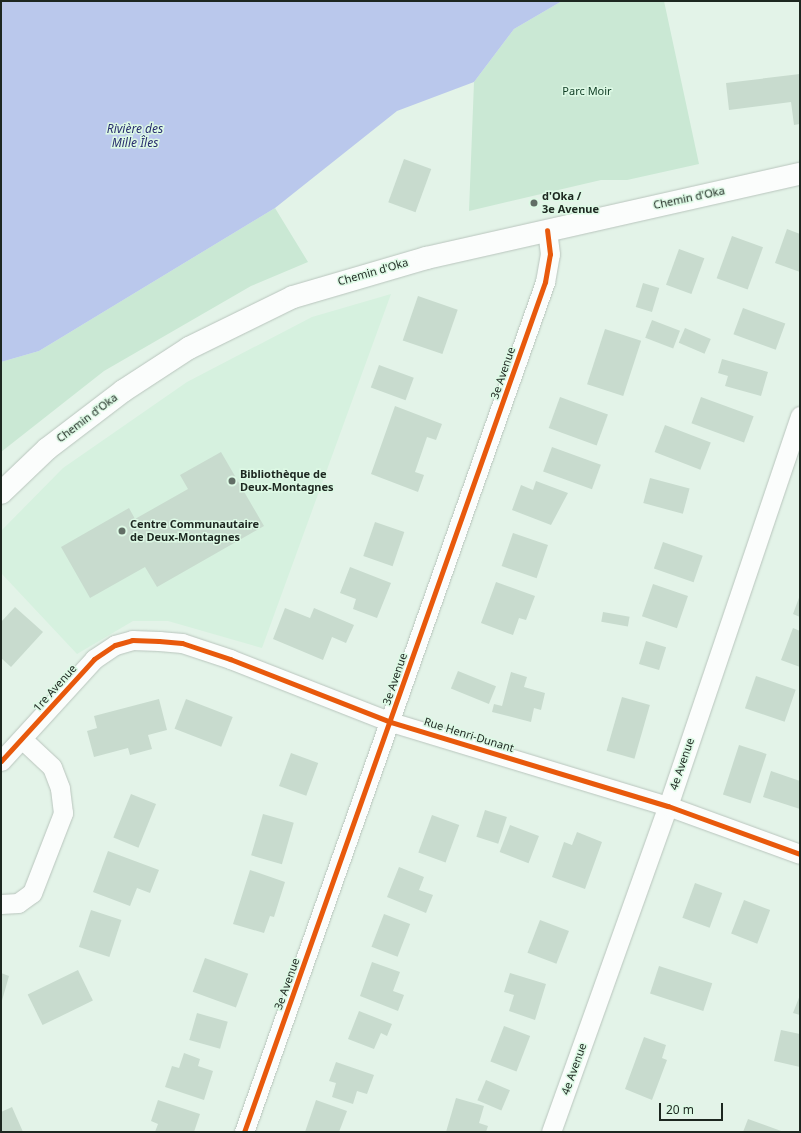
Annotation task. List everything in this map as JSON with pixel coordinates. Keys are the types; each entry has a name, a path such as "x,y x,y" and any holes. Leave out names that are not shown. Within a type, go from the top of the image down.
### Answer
{"main road":[{"name":"Chemin d'Oka","path":"1,493 47,449 99,408 184,352 240,321 310,290 366,273 547,230 800,174"}],"street":[{"name":"3e Avenue","path":"244,1132 391,722 545,282 550,254 547,230"},
{"name":"4e Avenue","path":"551,1132 668,806 800,416"},
{"name":"Rue Henri-Dunant","path":"132,640 189,646 391,722 668,806 800,854"},
{"name":"1re Avenue","path":"1,761 94,659 115,645 132,640"},
{"path":"1,904 18,903 32,893 63,813 60,788 52,767 22,739"}],"shaded area":[{"path":"391,294 262,648 168,621 133,621 77,654 1,573 1,531 63,468 187,382 312,317"}],"green space":[{"name":"Parc Moir","path":"562,1 664,1 699,164 627,180 601,180 469,211 474,82 514,29"},
{"path":"275,208 308,262 251,286 104,371 1,452 1,362 39,351"}],"water":[{"name":"Rivière des Mille Îles","path":"1,1 562,1 514,29 474,82 397,111 275,208 39,351 1,362"}],"building":[{"path":"800,74 800,124 794,125 791,102 729,110 726,83"},
{"path":"404,159 431,169 416,212 388,202"},
{"path":"787,229 800,234 800,272 775,263"},
{"path":"732,236 763,247 748,290 717,278"},
{"path":"679,249 704,258 691,294 666,285"},
{"path":"643,283 659,288 652,312 636,307"},
{"path":"418,296 458,310 442,354 403,340"},
{"path":"743,308 785,323 776,350 733,334"},
{"path":"652,320 680,331 673,348 645,338"},
{"path":"685,328 711,339 705,354 679,343"},
{"path":"605,329 641,341 623,396 587,384"},
{"path":"722,359 768,372 761,396 725,386 728,376 718,373"},
{"path":"379,365 414,378 406,400 371,388"},
{"path":"560,397 608,414 597,445 549,428"},
{"path":"701,397 754,416 744,442 691,423"},
{"path":"395,406 442,424 436,440 427,437 415,472 424,475 418,492 371,474"},
{"path":"665,425 711,443 700,470 655,452"},
{"path":"552,447 601,465 592,489 543,471"},
{"path":"221,452 264,526 157,587 145,567 90,598 61,547 129,508 135,519 188,489 180,475"},
{"path":"650,478 690,489 683,514 643,503"},
{"path":"536,481 568,493 551,525 512,510 521,485 533,490"},
{"path":"375,522 404,532 393,566 363,556"},
{"path":"513,533 548,545 537,578 502,566"},
{"path":"663,542 703,556 694,582 654,568"},
{"path":"350,567 391,583 377,618 353,609 356,599 340,593"},
{"path":"496,582 535,596 526,620 519,618 513,635 481,623"},
{"path":"653,584 688,596 677,628 642,616"},
{"path":"800,595 800,617 793,614"},
{"path":"15,607 43,632 11,667 1,658 1,622"},
{"path":"285,608 310,618 314,608 354,625 346,643 332,637 323,660 273,639"},
{"path":"603,612 630,617 628,627 601,622"},
{"path":"793,628 800,631 800,667 781,660"},
{"path":"646,641 666,647 659,670 639,664"},
{"path":"458,671 496,686 489,704 451,689"},
{"path":"511,672 527,677 524,687 545,693 541,710 534,708 531,722 492,712 494,704 502,706"},
{"path":"756,676 796,690 785,722 745,708"},
{"path":"622,697 650,705 634,759 607,751"},
{"path":"159,699 167,730 148,735 152,749 130,755 128,748 94,757 87,731 97,728 94,716"},
{"path":"186,699 233,717 221,747 175,729"},
{"path":"739,745 767,754 751,803 723,794"},
{"path":"291,753 318,763 306,796 279,786"},
{"path":"771,771 800,781 800,809 763,797"},
{"path":"131,794 156,804 138,848 113,838"},
{"path":"485,810 507,817 498,844 476,837"},
{"path":"263,814 294,823 282,864 251,855"},
{"path":"432,815 459,825 446,863 418,853"},
{"path":"510,825 539,836 529,863 500,852"},
{"path":"577,832 602,842 585,889 552,877 564,842 572,845"},
{"path":"108,851 159,870 150,893 137,888 130,906 93,892"},
{"path":"399,867 424,877 419,890 433,895 426,913 387,897"},
{"path":"250,870 285,882 274,917 270,916 264,933 233,924"},
{"path":"695,883 722,893 710,928 682,918"},
{"path":"744,900 770,910 757,944 731,934"},
{"path":"91,910 121,920 109,957 79,947"},
{"path":"384,914 410,924 398,957 371,947"},
{"path":"540,920 569,931 556,964 527,953"},
{"path":"205,958 248,974 236,1008 193,992"},
{"path":"372,962 400,972 393,991 404,995 398,1011 360,996"},
{"path":"659,966 712,983 703,1011 650,994"},
{"path":"78,970 93,1001 43,1025 28,995"},
{"path":"1,973 9,976 1,1004"},
{"path":"510,973 546,984 535,1020 509,1011 514,995 504,992"},
{"path":"800,995 800,1015 793,1013"},
{"path":"359,1011 392,1024 387,1036 381,1033 374,1049 348,1039"},
{"path":"197,1013 228,1022 220,1049 189,1040"},
{"path":"504,1026 530,1036 517,1072 490,1061"},
{"path":"781,1030 800,1034 800,1067 774,1061"},
{"path":"644,1037 666,1045 662,1058 667,1060 652,1100 625,1089"},
{"path":"184,1053 200,1059 198,1066 213,1071 204,1100 165,1087 172,1066 179,1068"},
{"path":"336,1062 374,1075 367,1094 357,1091 353,1104 332,1097 336,1083 329,1081"},
{"path":"486,1080 510,1090 501,1110 477,1100"},
{"path":"456,1098 484,1106 479,1123 488,1126 486,1132 446,1132"},
{"path":"158,1100 200,1114 194,1132 155,1132 158,1124 151,1121"},
{"path":"316,1100 347,1111 339,1132 305,1132"},
{"path":"12,1107 23,1132 1,1132 1,1112"},
{"path":"748,1119 784,1132 743,1132"}],"cycle path":[{"path":"244,1132 545,282 550,254 547,230"},
{"path":"1,761 94,659 115,645 132,640 182,643 230,659 391,722 668,806 800,854"}],"place":[{"name":"d'Oka / 3e Avenue","path":"534,203"},
{"name":"Bibliothèque de Deux-Montagnes","path":"232,481"},
{"name":"Centre Communautaire de Deux-Montagnes","path":"122,531"}]}
